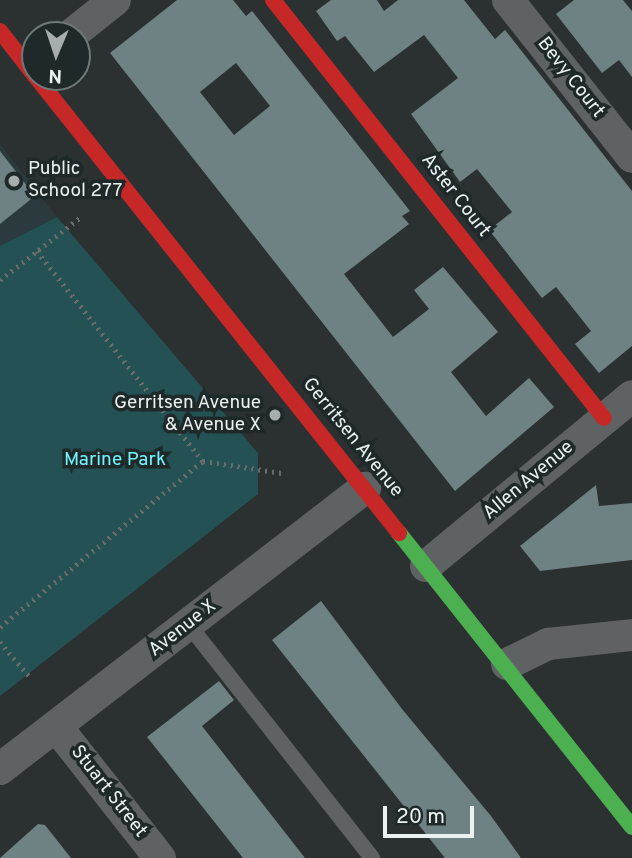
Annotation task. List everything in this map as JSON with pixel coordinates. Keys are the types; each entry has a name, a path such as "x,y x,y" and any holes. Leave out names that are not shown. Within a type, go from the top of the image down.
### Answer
{"main road":[{"name":"Aster Court","path":"274,0 604,418"},
{"name":"Gerritsen Avenue","path":"0,31 21,56"},
{"name":"Gerritsen Avenue","path":"50,91 426,566 507,664 632,827"}],"street":[{"path":"89,21 115,0"},
{"name":"Bevy Court","path":"508,0 632,157"},
{"name":"Allen Avenue","path":"426,566 632,396"},
{"name":"Avenue X","path":"0,769 365,488"},
{"path":"507,664 548,644 632,635"},
{"name":"Stuart Street","path":"56,726 160,858"}],"lane":[{"path":"188,624 372,858"}],"path":[{"path":"0,280 82,216"},
{"path":"37,251 203,461 282,473"},
{"path":"0,626 203,461"},
{"path":"0,642 29,676"}],"shaded area":[{"name":"Public School 277","path":"0,144 57,217 0,246"}],"green space":[{"name":"Marine Park","path":"57,217 258,453 258,494 0,696 0,246"}],"building":[{"path":"177,0 233,0 246,16 252,11 410,211 402,216 409,224 344,274 393,337 429,309 414,290 443,267 498,332 451,372 486,416 529,378 554,407 455,491 110,53","holes":["236,63 270,106 234,135 200,92"]},
{"path":"331,0 377,0 384,11 398,0 464,0 495,39 505,30 632,191 632,346 599,373 575,344 591,331 556,287 542,298 489,230 512,212 477,169 460,182 411,114 458,78 424,35 374,72 345,36 337,41 316,11"},
{"path":"574,0 623,0 632,11 632,77 619,60 602,73 556,14"},
{"path":"0,151 35,196 0,224"},
{"path":"596,485 599,506 632,503 632,560 540,571 520,546"},
{"path":"321,601 402,709 491,816 521,858 445,858 272,640"},
{"path":"219,681 234,700 202,726 305,858 243,858 147,737"},
{"path":"38,824 45,825 71,858 0,858"}],"traffic: fast":[{"path":"399,533 632,827"}],"traffic: jam":[{"path":"273,0 604,418"},
{"path":"0,31 21,58"},
{"path":"47,91 399,533"}],"place":[{"name":"Public School 277","path":"14,181"},
{"name":"Gerritsen Avenue & Avenue X","path":"275,415"}]}
